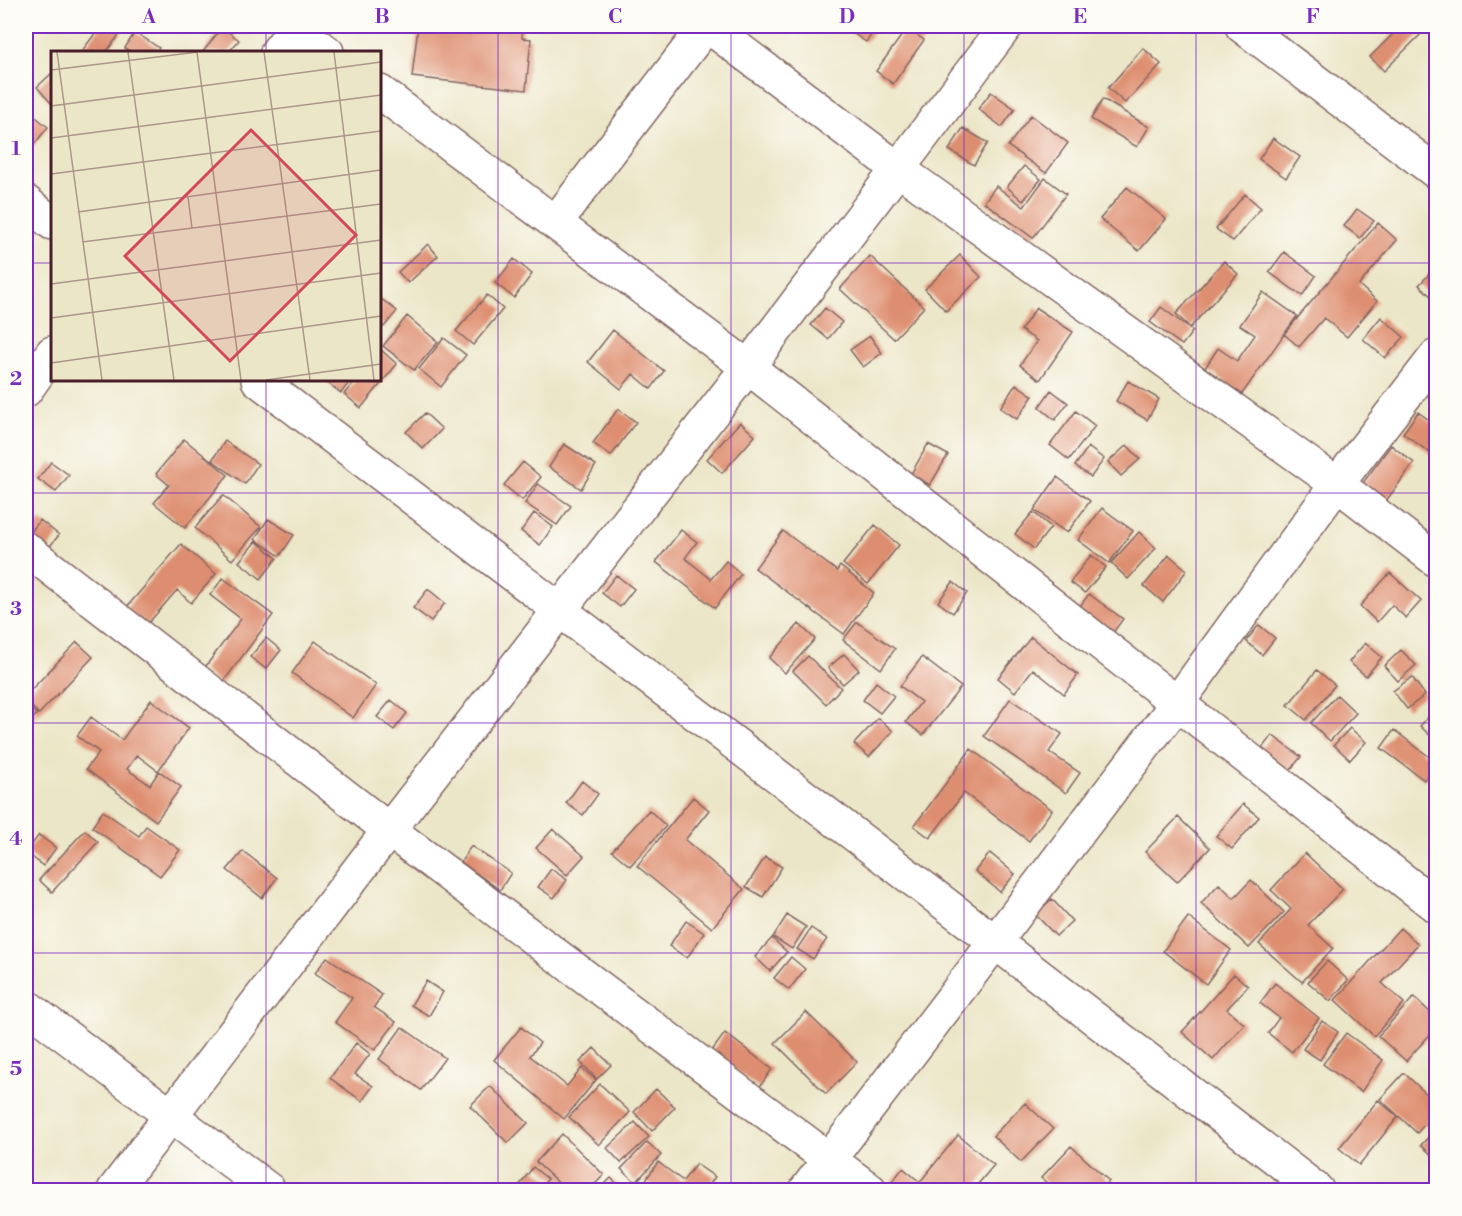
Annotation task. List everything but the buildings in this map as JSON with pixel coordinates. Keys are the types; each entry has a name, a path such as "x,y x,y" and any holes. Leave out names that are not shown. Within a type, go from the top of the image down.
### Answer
{"street":[{"path":"555,223 707,26 898,169 1337,484 1437,560"},
{"path":"114,1191 389,830 748,367 1006,26"},
{"path":"1242,26 1437,172"},
{"path":"290,33 325,51"},
{"path":"381,93 748,367 1437,906"},
{"path":"26,202 51,222"},
{"path":"26,390 51,354"},
{"path":"806,1191 1178,702 1337,484 1437,356"},
{"path":"259,381 995,942 1317,1191"},
{"path":"26,549 389,830 870,1191"},
{"path":"26,1006 269,1191"}]}
